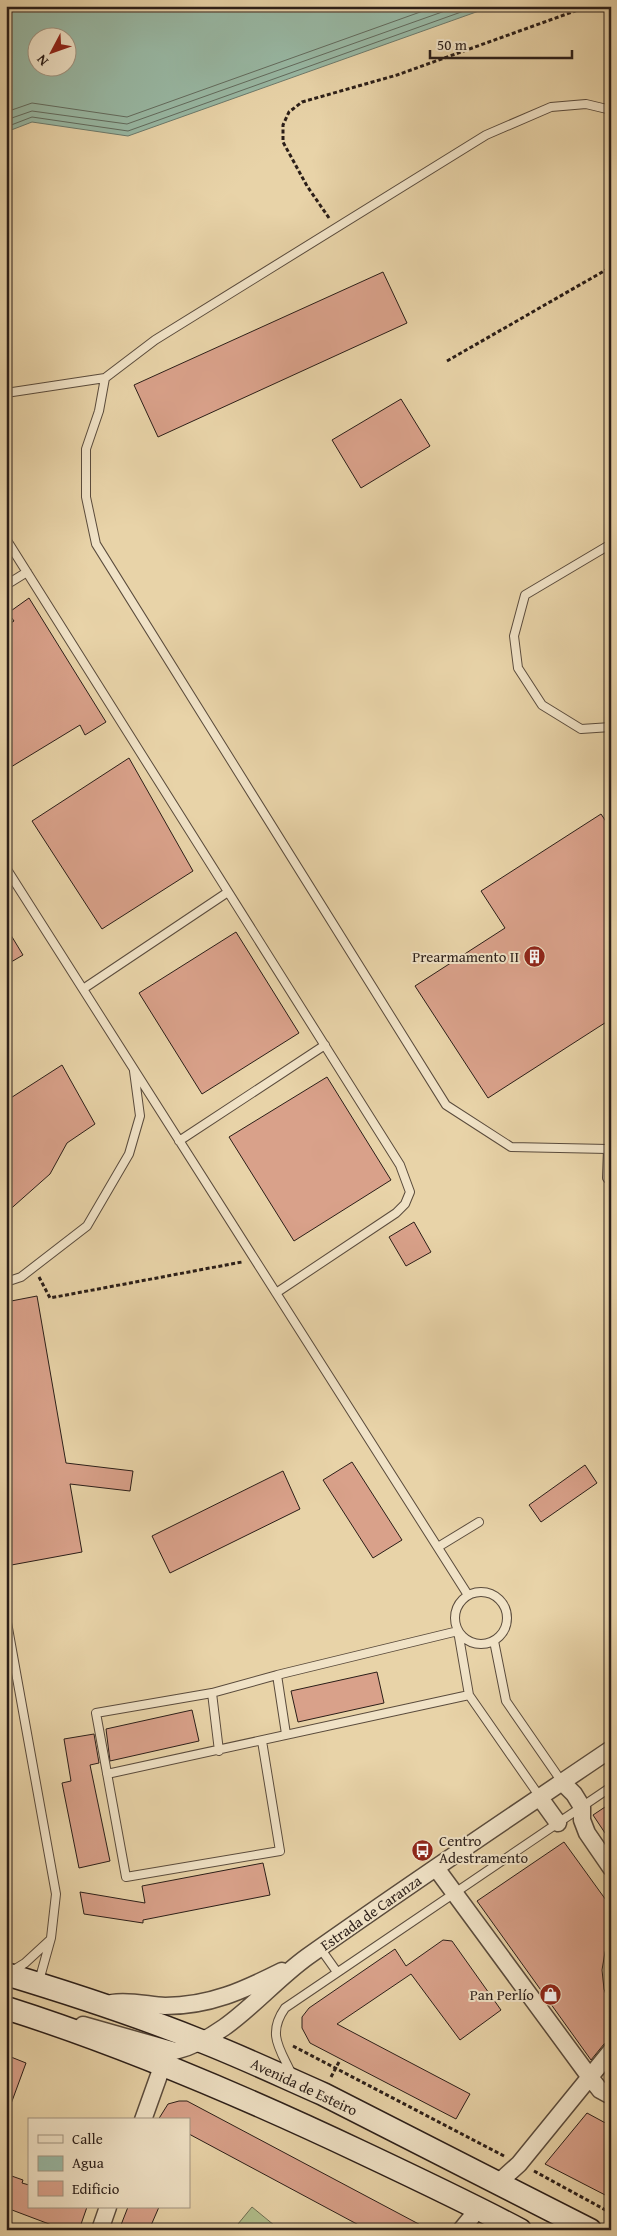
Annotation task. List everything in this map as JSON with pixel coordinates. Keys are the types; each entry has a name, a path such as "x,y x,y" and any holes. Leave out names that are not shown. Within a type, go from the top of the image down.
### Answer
{"main road":[{"name":"Avenida de Esteiro","path":"6,1974 102,2005 200,2040 295,2082 499,2182 590,2230"},
{"path":"6,2008 57,2024 163,2064 309,2127 520,2230"}],"street":[{"name":"Estrada de Caranza","path":"304,1959 611,1750"},
{"path":"562,1782 574,1794 582,1807 582,1820 587,1833 611,1868"},
{"path":"540,1798 558,1823"},
{"path":"436,1868 600,2090 611,2096"},
{"path":"102,2005 118,2002 166,2006 199,2004 242,1991 304,1959"},
{"path":"57,2024 73,2023 95,2027 175,2051 224,2027 251,2007 304,1959"},
{"path":"499,2182 519,2164 611,2051"},
{"path":"143,2118 163,2064"},
{"path":"100,2230 108,2208"},
{"path":"461,2230 478,2208"}],"lane":[{"path":"6,393 105,378 155,340 486,135 520,119 551,106 586,104 611,110"},
{"path":"105,378 100,411 86,449 86,497 96,544 446,1105 511,1147 609,1145 607,1178 611,1183"},
{"path":"6,539 400,1165 410,1192 405,1204 396,1213 276,1293"},
{"path":"611,544 525,595 514,636 518,668 542,705 582,729 611,727"},
{"path":"6,585 27,572"},
{"path":"6,868 468,1595"},
{"path":"83,989 228,892"},
{"path":"180,1141 325,1045"},
{"path":"6,1282 21,1277 87,1226 129,1154 140,1116 134,1069"},
{"path":"438,1547 479,1522"},
{"path":"458,1631 469,1642 478,1644 494,1641 504,1630 507,1621 504,1604 496,1597 483,1592 468,1595 456,1608 454,1620 458,1631 469,1695 540,1798"},
{"path":"6,1617 56,1894 51,1938 38,1984"},
{"path":"262,1741 280,1851 126,1877 96,1713 212,1693 277,1675 458,1631"},
{"path":"494,1641 506,1701 562,1782"},
{"path":"277,1675 286,1734"},
{"path":"212,1693 220,1751"},
{"path":"107,1774 220,1751 286,1734 469,1695"},
{"path":"295,2082 278,2049 275,2036 278,2020 285,2008 611,1787"},
{"path":"6,1974 25,1963 51,1938"},
{"path":"320,1948 337,1972"}],"path":[{"path":"335,228 307,186 283,142 283,125 289,112 302,102 397,75 589,6"},
{"path":"447,361 611,267"},
{"path":"33,1268 50,1298 255,1260"},
{"path":"287,2043 508,2158"},
{"path":"328,2085 339,2062"},
{"path":"535,2172 611,2213"}],"green space":[{"path":"252,2207 280,2230 233,2230"}],"water":[{"path":"6,6 493,6 128,136 32,122 6,132"}],"building":[{"path":"383,272 407,323 158,437 134,385"},
{"path":"401,399 430,446 361,488 332,440"},
{"path":"29,598 106,722 85,735 80,725 6,770 6,626 14,621 8,613"},
{"path":"129,758 193,871 102,929 32,821"},
{"name":"Prearmamento II","path":"601,814 611,829 611,1019 488,1098 415,986 505,928 481,891"},
{"path":"6,927 23,955 6,965"},
{"path":"236,932 299,1033 202,1094 139,993"},
{"path":"62,1065 95,1124 67,1143 50,1174 6,1213 6,1120 11,1117 6,1107 6,1101"},
{"path":"327,1077 391,1180 294,1241 229,1137"},
{"path":"414,1222 431,1252 406,1266 389,1237"},
{"path":"37,1296 66,1463 133,1471 130,1491 70,1484 82,1552 6,1566 6,1302"},
{"path":"352,1462 402,1540 373,1558 323,1480"},
{"path":"585,1465 597,1483 541,1522 529,1505"},
{"path":"283,1471 300,1509 170,1573 152,1536"},
{"path":"377,1672 384,1703 298,1722 291,1691"},
{"path":"192,1710 199,1741 110,1761 106,1729"},
{"path":"94,1734 99,1763 90,1765 110,1861 79,1868 62,1783 71,1781 64,1739"},
{"path":"611,1803 611,1842 593,1815"},
{"path":"564,1842 611,1907 611,1940 605,1952 602,1970 604,1989 611,2009 611,2041 604,2044 591,2060 477,1901"},
{"path":"263,1863 270,1895 143,1920 143,1923 84,1914 80,1892 145,1903 142,1886"},
{"path":"443,1940 452,1941 501,2010 460,2040 411,1974 337,2024 470,2094 456,2119 310,2043 302,2028 302,2017 309,2008 395,1949 406,1966"},
{"path":"6,2055 26,2063 8,2112 6,2111"},
{"path":"187,2101 430,2230 368,2230 190,2135 190,2118 159,2118 168,2104"},
{"path":"587,2113 611,2126 611,2198 545,2164"},
{"path":"6,2174 23,2180 22,2183 28,2185 28,2208 87,2208 79,2230 65,2230 12,2210 6,2220"},
{"path":"128,2208 159,2208 149,2230 119,2230"}],"place":[{"name":"Prearmamento II","path":"535,957"},
{"name":"Centro Adestramento","path":"423,1850"},
{"name":"Pan Perlío","path":"550,1995"}]}
